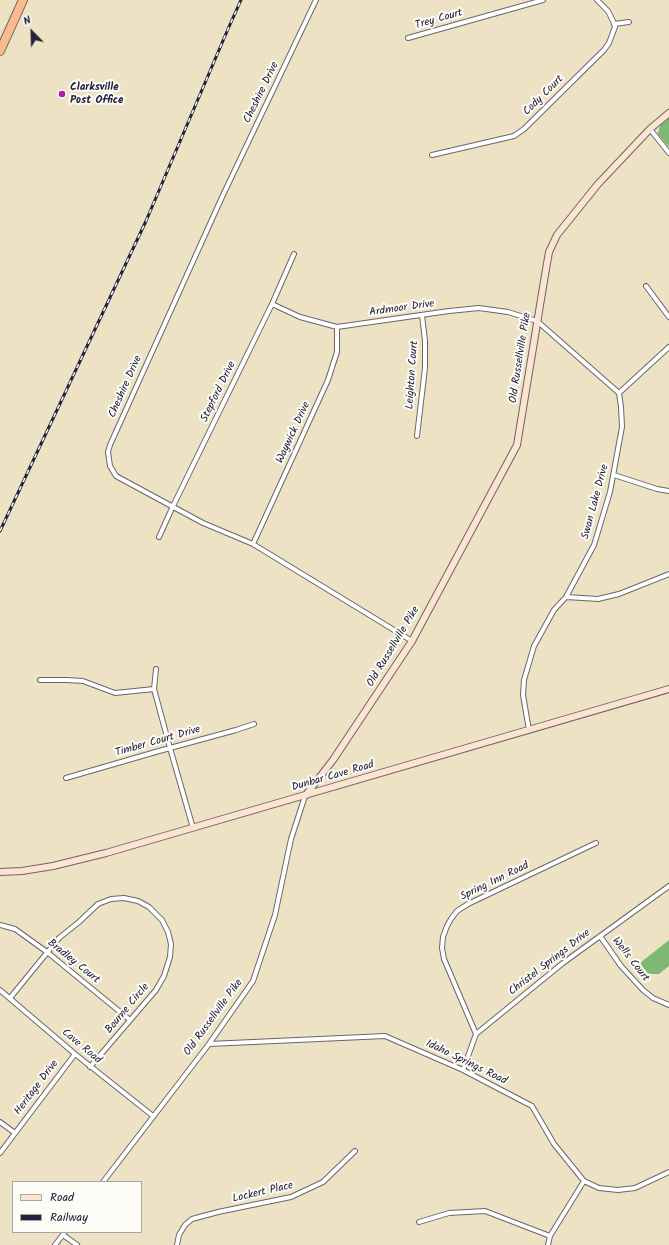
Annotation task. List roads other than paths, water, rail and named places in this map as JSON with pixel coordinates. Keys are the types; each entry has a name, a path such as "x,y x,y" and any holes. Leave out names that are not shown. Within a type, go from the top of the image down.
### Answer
{"highway":[{"path":"0,51 23,0"}],"street":[{"name":"Cheshire Drive","path":"316,0 223,195 110,445 108,452 110,466 116,476 203,523 253,544 412,641"},
{"name":"Trey Court","path":"408,38 543,0"},
{"path":"597,0 608,11 614,24 629,22"},
{"name":"Cody Court","path":"432,155 514,136 520,133 604,50 609,43 614,24"},
{"name":"Old Russellville Pike","path":"104,1181 209,1044 253,981 276,915 292,833 305,796 333,760 412,641 517,445 550,252 557,235 598,184 650,129 669,112"},
{"path":"650,129 669,153"},
{"name":"Stepford Drive","path":"159,538 173,506 272,304 294,254"},
{"path":"646,286 669,317"},
{"name":"Ardmoor Drive","path":"272,304 300,317 337,327 479,308 508,312 537,321"},
{"name":"Leighton Court","path":"417,436 425,368 426,341 422,315"},
{"path":"537,321 618,393 669,347"},
{"name":"Waywick Drive","path":"253,544 328,380 337,352 337,327"},
{"name":"Swan Lake Drive","path":"529,730 523,695 524,680 534,646 554,610 566,597 594,545 614,475 622,426 621,407 618,393"},
{"path":"614,475 657,489 669,491"},
{"path":"566,597 598,599 619,594 669,574"},
{"path":"156,669 154,689 193,828"},
{"path":"40,680 83,681 115,693 154,689"},
{"name":"Dunbar Cave Road","path":"0,872 22,871 53,866 193,828 669,689"},
{"name":"Timber Court Drive","path":"66,778 254,724"},
{"name":"Spring Inn Road","path":"476,1034 444,959 442,948 443,937 451,919 458,911 468,904 596,843"},
{"name":"Christel Springs Drive","path":"462,1070 476,1034 563,963 669,886"},
{"name":"Bourne Circle","path":"10,998 59,938 98,904 111,899 124,898 138,901 150,907 162,920 168,932 171,944 170,957 164,976 156,990 90,1067"},
{"name":"Bradley Court","path":"0,925 15,929 47,952 130,1020"},
{"name":"Wells Court","path":"600,936 621,966 643,990 653,998 669,1005"},
{"name":"Cave Road","path":"0,990 90,1067 153,1116"},
{"name":"Idaho Springs Road","path":"209,1044 385,1036 462,1070 532,1106 554,1144 584,1181 600,1188 618,1190 635,1188 669,1172"},
{"name":"Heritage Drive","path":"0,1153 75,1054"},
{"path":"0,1122 15,1133"},
{"name":"Lockert Place","path":"177,1245 179,1235 185,1225 192,1219 218,1212 272,1202 297,1195 323,1182 355,1151"},
{"path":"548,1245 550,1236 584,1181"},
{"path":"419,1222 449,1213 485,1211 550,1236"},
{"path":"55,1245 64,1234 77,1245"}],"railway":[{"path":"0,531 146,221 241,0"}],"place":[{"name":"Clarksville Post Office","path":"62,94"}]}
